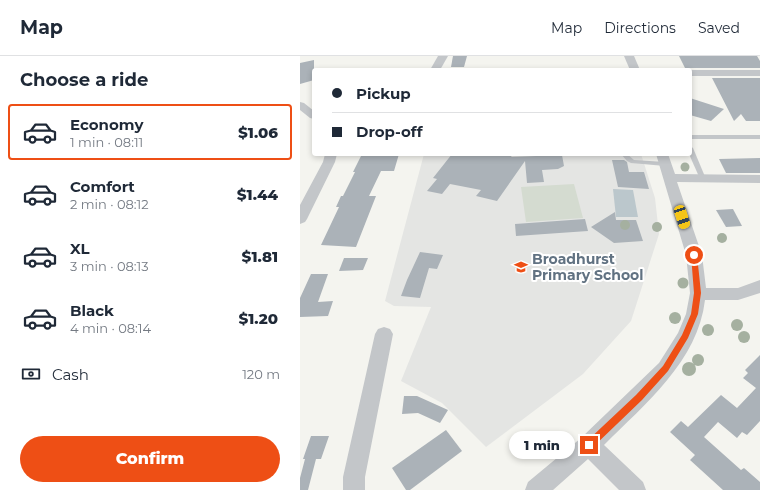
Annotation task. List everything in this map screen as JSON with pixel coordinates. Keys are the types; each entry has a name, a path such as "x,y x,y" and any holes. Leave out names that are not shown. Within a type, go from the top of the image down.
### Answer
{"street":[{"path":"436,68 443,56"},
{"path":"630,56 634,68"},
{"path":"692,73 760,73"},
{"path":"300,105 312,114"},
{"path":"301,214 329,162 330,156"},
{"path":"536,490 589,445 666,369 686,336 695,314 698,293 694,255 663,159"},
{"path":"669,178 760,180"},
{"path":"698,293 740,295 752,291 760,286"},
{"path":"354,490 354,477 384,334"},
{"path":"589,445 634,490"}],"lane":[{"path":"692,137 760,137"},
{"path":"692,153 703,179"},
{"path":"626,156 633,162 663,159"}],"shaded area":[{"name":"Broadhurst Primary School","path":"423,156 642,156 655,198 659,234 631,321 583,374 486,447 442,403 401,381 431,307 394,306 385,301"},
{"path":"574,184 583,218 526,222 521,187"},
{"path":"613,189 633,190 638,217 616,217"}],"building":[{"path":"453,56 467,56 464,67 451,67"},
{"path":"679,56 757,56 760,61 760,68 685,68"},
{"path":"314,60 314,68 312,68 312,81 300,84 300,63"},
{"path":"712,78 760,78 760,121 746,121 741,114 734,121"},
{"path":"692,99 724,109 711,121 692,116"},
{"path":"361,156 398,156 394,171 381,171 369,196 376,196 356,247 321,245 339,207 336,207 341,196 343,196 355,172 353,172"},
{"path":"450,156 562,156 564,166 558,169 542,170 544,182 527,183 525,161 497,201 476,196 481,190 450,184 442,194 427,191 437,179 433,178"},
{"path":"760,158 760,173 726,173 719,159"},
{"path":"612,160 624,160 627,162 629,172 644,172 649,189 618,187"},
{"path":"733,209 742,226 726,227 716,210"},
{"path":"615,212 616,220 636,220 643,241 614,243 591,227"},
{"path":"585,219 588,231 516,236 515,224"},
{"path":"420,252 443,255 437,269 429,268 420,298 401,296 407,280"},
{"path":"344,258 368,258 363,270 339,271"},
{"path":"311,274 328,274 318,302 333,301 328,316 300,317 300,298"},
{"path":"760,355 760,421 747,435 742,432 737,438 718,422 704,437 741,470 744,468 760,482 760,490 723,490 690,460 695,455 670,432 681,421 688,427 721,395 737,408 756,388 743,378 748,373 745,370"},
{"path":"404,396 417,396 448,410 440,423 418,413 402,414"},
{"path":"446,430 462,451 410,490 406,490 392,468"},
{"path":"311,436 329,436 321,459 316,459 308,490 300,490 300,478 305,459 303,459"}],"place":[{"name":"Broadhurst Primary School","path":"521,267"}],"route":[{"path":"589,445 666,369 686,336 695,314 698,293 694,255"}]}
